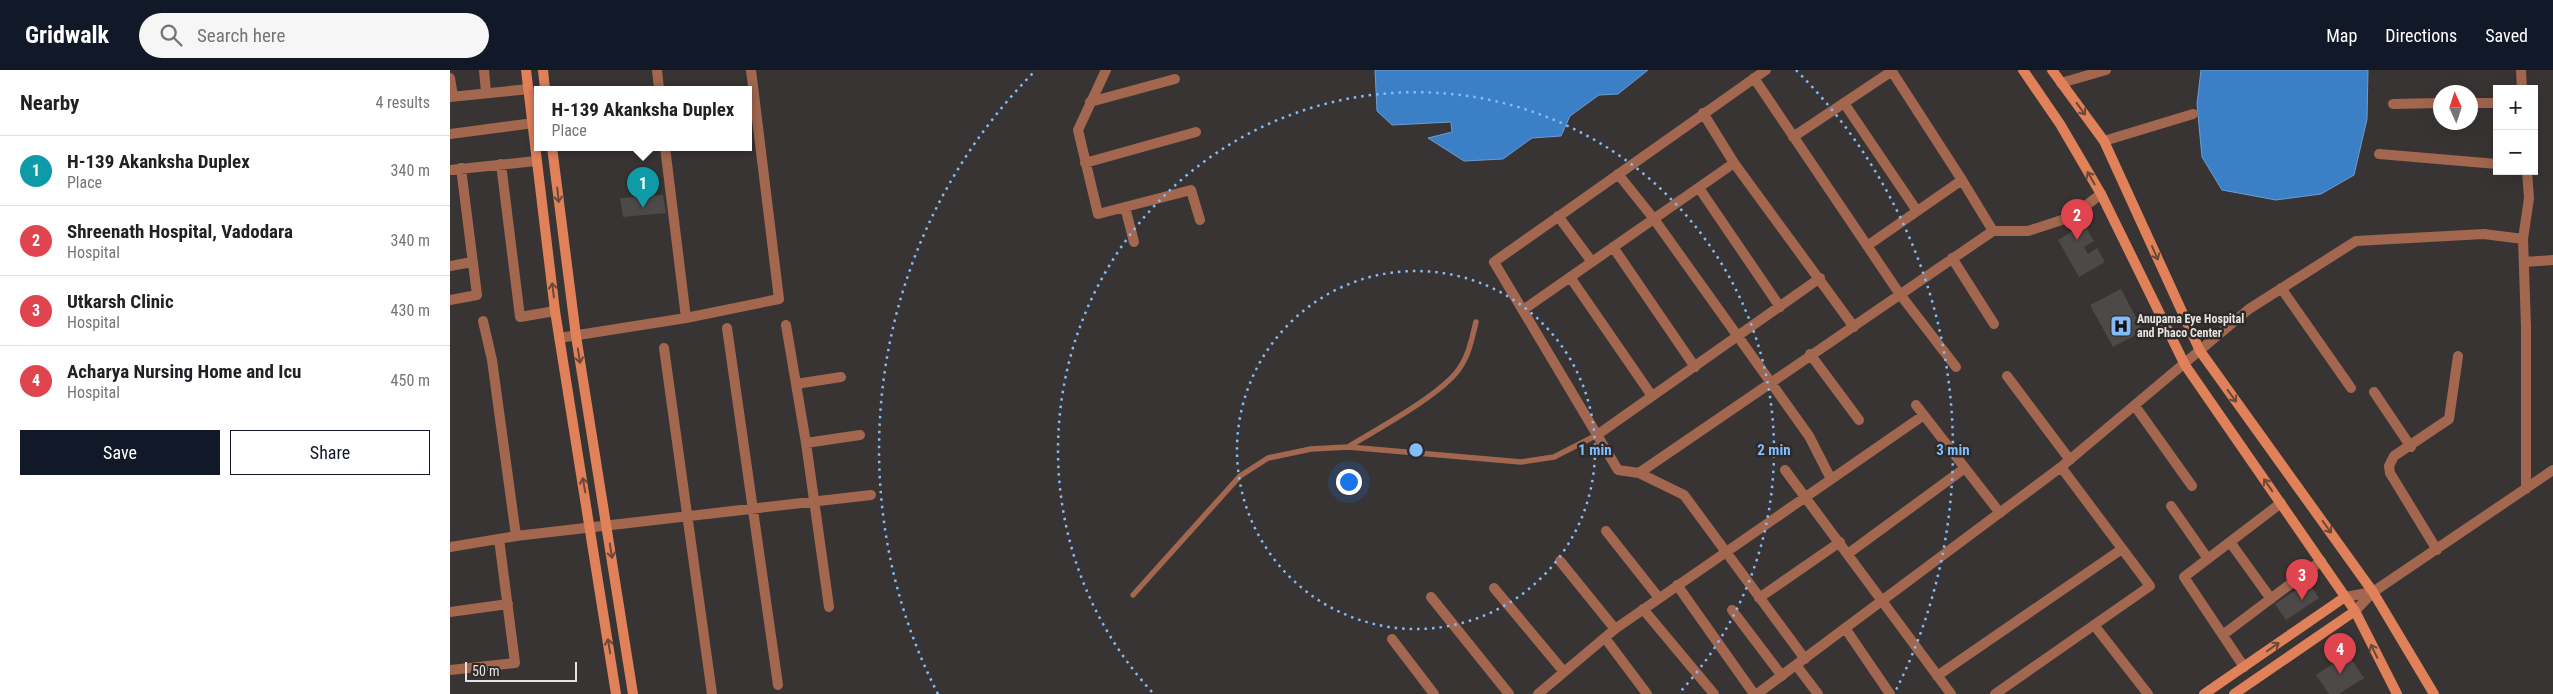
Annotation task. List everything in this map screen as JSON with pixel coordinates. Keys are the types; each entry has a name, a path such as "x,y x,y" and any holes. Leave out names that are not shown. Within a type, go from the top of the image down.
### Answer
{"street":[{"path":"484,70 486,92"},
{"path":"450,134 534,122 526,70"},
{"path":"543,70 546,86"},
{"path":"657,70 659,86"},
{"path":"559,338 686,318 779,299 751,70"},
{"path":"1106,70 1078,130 1098,214 1191,190 1200,220"},
{"path":"1766,70 1494,262 1618,470 1639,473 1684,495 1759,598 1801,662 1818,694"},
{"path":"2023,70 2060,124 2101,194 2185,365 2356,611 2394,693"},
{"path":"2052,70 2104,141 2200,351 2373,592 2434,694"},
{"path":"2061,83 2106,70"},
{"path":"2521,70 2522,85"},
{"path":"1794,137 1892,71 1993,231"},
{"path":"450,78 451,97 529,88"},
{"path":"1754,78 1899,293 1956,367"},
{"path":"1090,102 1176,79"},
{"path":"2393,104 2433,103"},
{"path":"2478,103 2493,103"},
{"path":"1844,104 1917,211"},
{"path":"1703,113 1734,163 1854,327"},
{"path":"2104,141 2193,114"},
{"path":"1085,163 1196,132"},
{"path":"535,151 559,338 591,528 616,694"},
{"path":"553,151 576,336 608,527 633,694"},
{"path":"665,151 686,318"},
{"path":"2379,154 2493,164"},
{"path":"450,170 536,161"},
{"path":"1523,310 1734,163"},
{"path":"501,164 520,317 555,311"},
{"path":"450,300 477,294 461,168"},
{"path":"1618,174 1654,219 1809,436 1831,480"},
{"path":"2526,489 2526,327 2523,239 2529,198 2527,175"},
{"path":"1867,246 1962,180"},
{"path":"1699,188 1780,307"},
{"path":"1639,473 1771,383 1810,354 1854,327 1899,293 1993,231 2028,231 2071,217 2101,194"},
{"path":"1125,207 1134,242"},
{"path":"1558,216 1592,262"},
{"path":"1677,585 1756,694 1883,602 2070,460 2185,365 2249,309 2356,242 2484,234 2523,239"},
{"path":"1613,247 1695,367"},
{"path":"1952,258 1994,324"},
{"path":"2524,262 2553,260"},
{"path":"450,266 472,262"},
{"path":"1570,277 1652,396"},
{"path":"1597,435 1820,278"},
{"path":"2282,288 2351,388"},
{"path":"483,321 492,360 516,536"},
{"path":"786,324 806,443 829,607"},
{"path":"727,328 778,685"},
{"path":"664,348 712,694"},
{"path":"1810,354 1859,420"},
{"path":"2438,550 2390,473 2390,460 2449,419 2458,356"},
{"path":"2007,376 2070,460"},
{"path":"796,384 841,377"},
{"path":"2374,392 2411,447"},
{"path":"1916,405 2000,513"},
{"path":"2135,406 2192,486"},
{"path":"1538,694 1615,628 1924,415"},
{"path":"806,443 860,434"},
{"path":"1995,694 2150,586 2061,467"},
{"path":"1849,554 1965,468"},
{"path":"1785,470 1951,694"},
{"path":"2234,694 2356,611 2373,592 2438,550 2553,470"},
{"path":"450,547 516,536 872,496"},
{"path":"2244,666 2184,577 2281,503"},
{"path":"2172,506 2208,559"},
{"path":"1606,531 1660,598"},
{"path":"450,670 515,663 499,539"},
{"path":"1759,598 1840,542"},
{"path":"2230,542 2271,599"},
{"path":"1937,676 2122,549"},
{"path":"1560,561 1615,628"},
{"path":"2224,634 2321,561"},
{"path":"1494,588 1564,672"},
{"path":"2204,694 2345,597 2373,592"},
{"path":"1431,597 1508,694"},
{"path":"450,612 508,604"},
{"path":"1643,610 1714,694"},
{"path":"1732,610 1782,676"},
{"path":"2094,625 2148,694"},
{"path":"1845,628 1890,694"},
{"path":"1392,638 1434,694"},
{"path":"1605,638 1646,694"}],"lane":[{"path":"1348,447 1443,386 1459,370 1469,351 1476,322"},
{"path":"1133,596 1240,476 1268,458 1311,449 1348,447 1521,462 1554,457 1597,435"}],"water":[{"path":"1375,70 1648,70 1618,94 1599,95 1570,116 1561,136 1532,138 1503,159 1464,161 1428,138 1452,132 1451,122 1392,125 1377,111"},
{"path":"2201,70 2368,70 2367,119 2354,175 2321,194 2276,200 2222,190 2202,157 2197,104"}],"building":[{"path":"663,195 666,213 623,217 620,198"},
{"path":"2084,224 2094,241 2084,247 2088,254 2097,248 2105,262 2079,277 2058,240"},
{"path":"2121,289 2143,331 2113,347 2090,305"},
{"path":"2308,582 2319,598 2286,620 2275,604"},
{"path":"2348,654 2364,678 2339,694 2329,694 2316,675"}],"place":[{"name":"H-139 Akanksha Duplex","path":"643,208"},
{"name":"Shreenath Hospital, Vadodara","path":"2077,240"},
{"name":"Anupama Eye Hospital and Phaco Center","path":"2121,326"},
{"name":"Utkarsh Clinic","path":"2302,600"},
{"name":"Acharya Nursing Home and Icu","path":"2340,674"}]}
